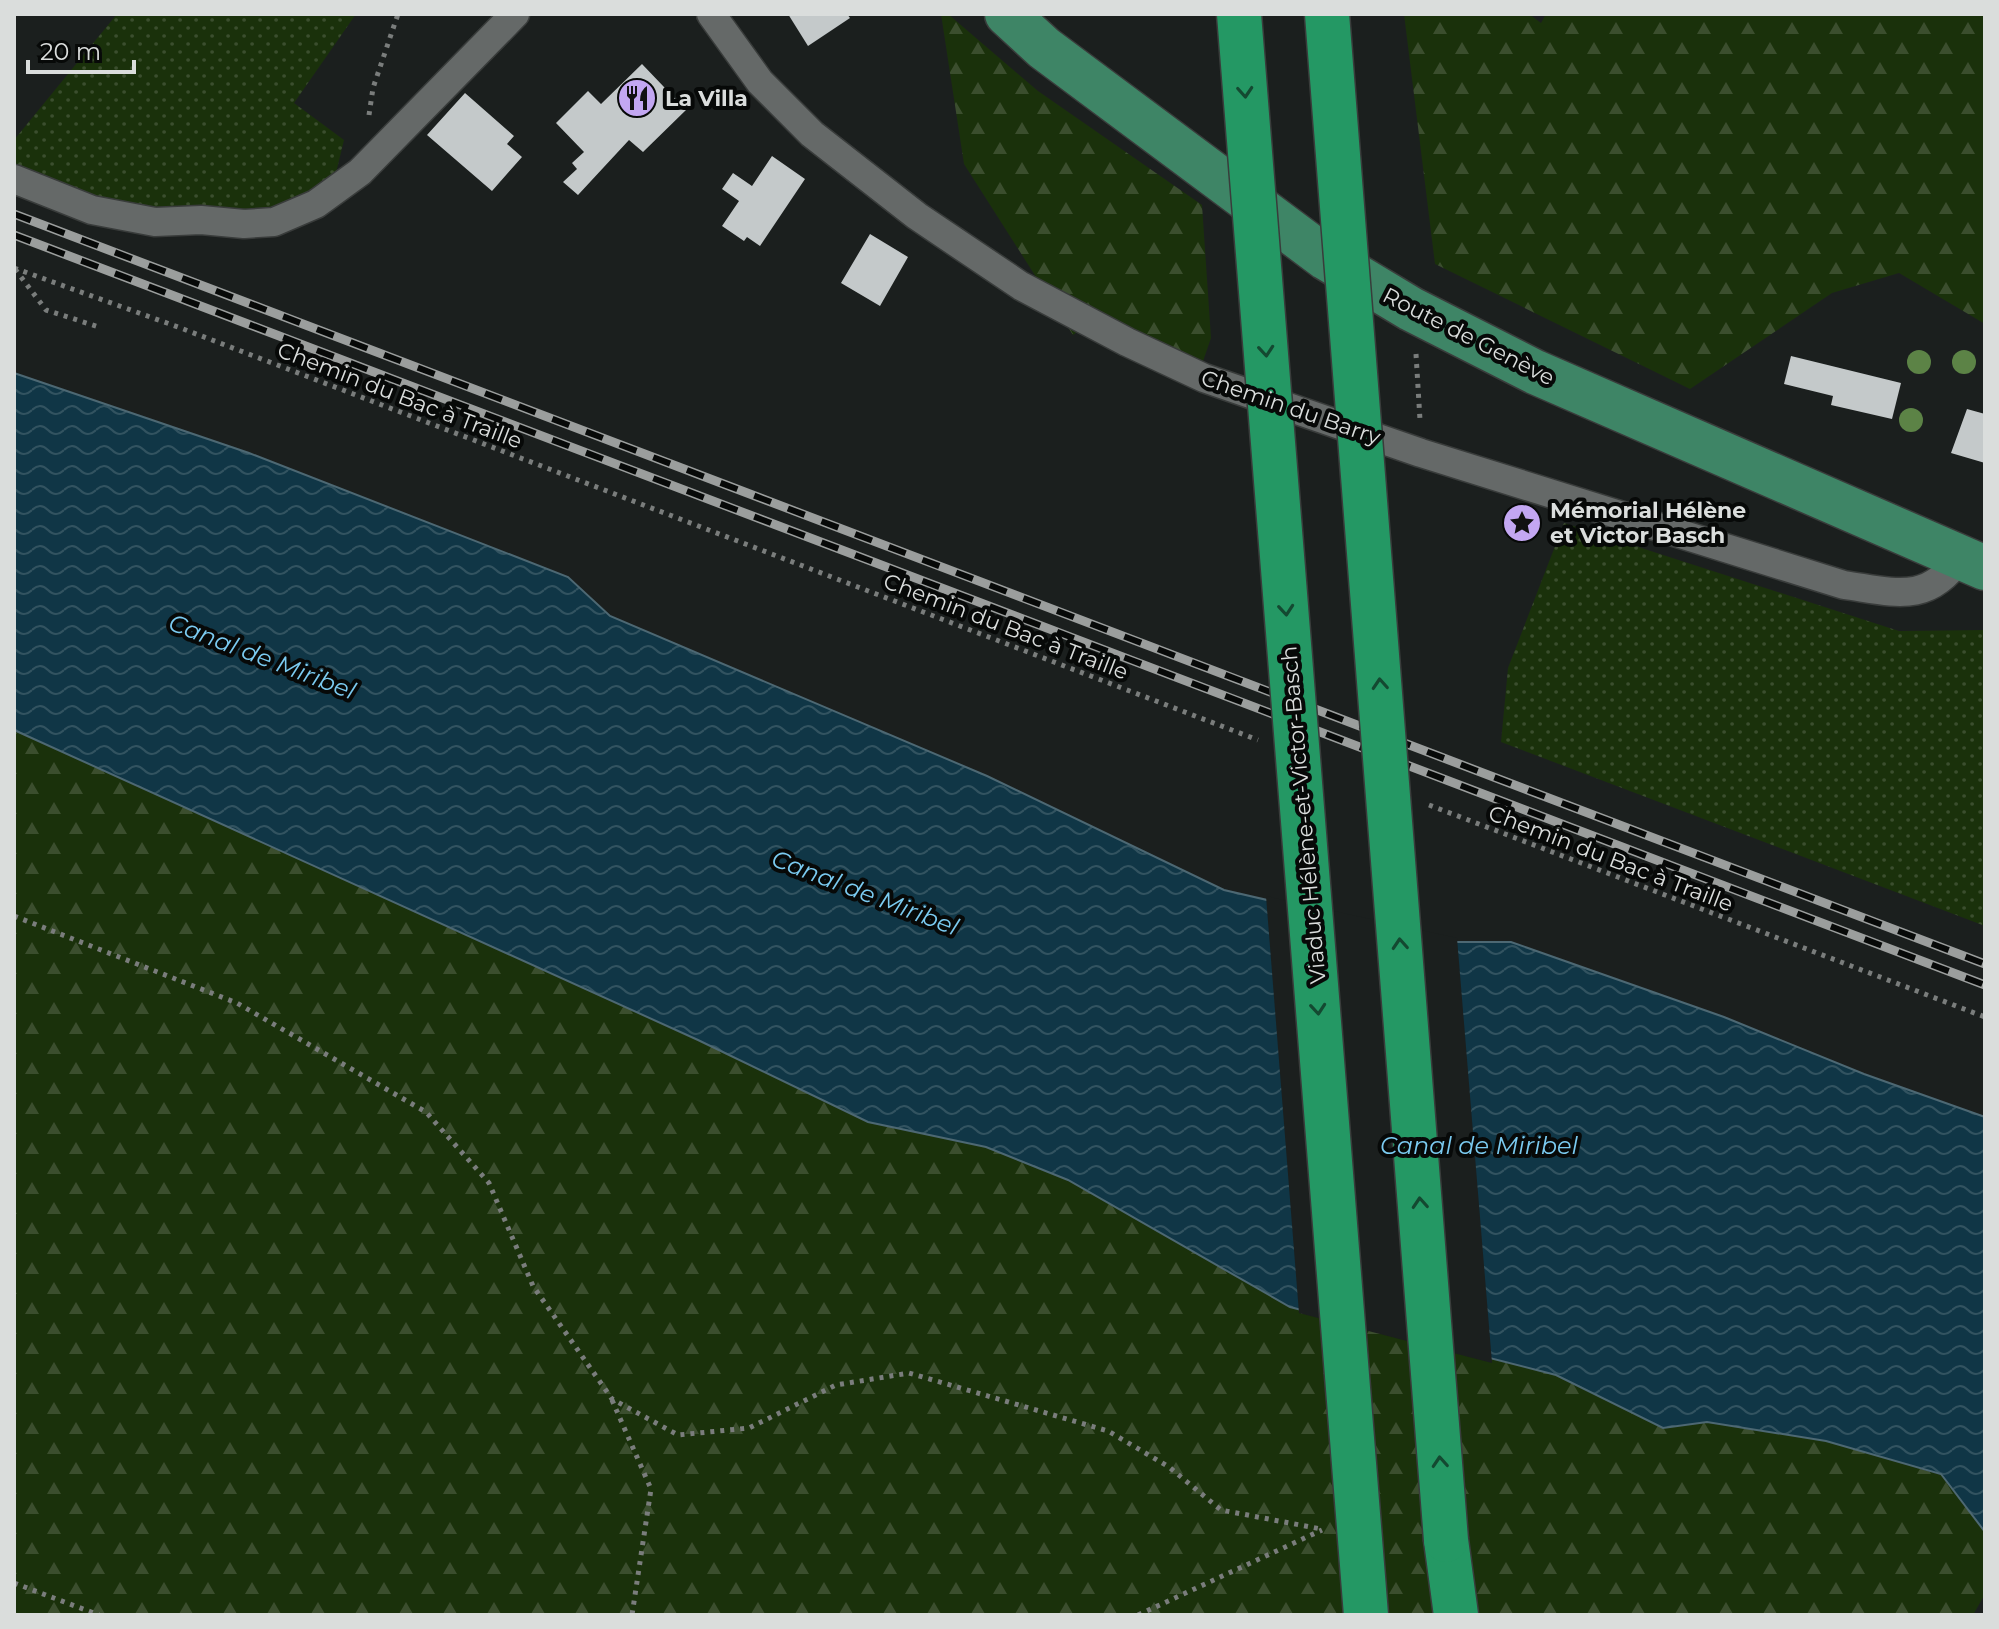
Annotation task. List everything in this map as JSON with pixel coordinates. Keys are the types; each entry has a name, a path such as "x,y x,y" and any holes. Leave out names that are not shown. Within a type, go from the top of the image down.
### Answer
{"highway":[{"name":"Viaduc Hélène-et-Victor-Basch","path":"1239,14 1366,1615"},
{"path":"1327,14 1454,1615"}],"main road":[{"name":"Route de Genève","path":"1007,14 1044,48 1326,258 1411,309 1535,372 1973,562"}],"street":[{"path":"14,179 92,210 155,222 274,222 316,204 360,172 515,14"},
{"name":"Chemin du Barry","path":"711,14 760,82 812,134 917,216 1021,286 1127,342 1204,378 1421,453 1844,585 1898,592 1925,589 1973,562"}],"path":[{"path":"360,172 373,88 398,14"},
{"path":"14,268 46,310 99,327"},
{"name":"Chemin du Bac à Traille","path":"14,268 178,327 1268,744"},
{"path":"1417,363 1421,453"},
{"name":"Chemin du Bac à Traille","path":"1418,801 1985,1017"},
{"path":"14,916 237,1003 426,1112 489,1183 533,1286 612,1399 651,1489 632,1615"},
{"path":"612,1399 678,1435 749,1428 836,1385 909,1373 1108,1431 1169,1467 1221,1510 1323,1529 1138,1615"},
{"path":"14,1583 99,1615"}],"green space":[{"path":"117,14 356,14 294,103 344,140 335,177 273,209 244,212 189,210 136,206 83,197 35,178 14,164 14,140"},
{"path":"941,14 948,14 1038,91 1202,205 1211,338 1201,367 1096,318 1073,335 964,164"},
{"path":"1404,14 1529,14 1541,23 1546,14 1985,14 1985,324 1899,273 1832,293 1690,389 1435,264"},
{"path":"1564,523 1899,631 1985,630 1985,926 1501,742 1508,668"},
{"path":"14,730 698,1040 868,1122 986,1147 1068,1180 1290,1307 1556,1375 1663,1428 1707,1422 1826,1441 1941,1475 1985,1532 1985,1594 1973,1615 14,1615"}],"water":[{"name":"Canal de Miribel","path":"14,373 249,453 568,577 610,616 987,776 1224,890 1448,942 1511,942 1724,1017 1864,1074 1985,1117 1985,1532 1941,1474 1826,1441 1707,1422 1663,1428 1556,1375 1290,1307 1068,1180 986,1147 868,1122 698,1040 14,730"}],"pier":[{"path":"1266,896 1457,938 1492,1363 1299,1313"}],"building":[{"path":"788,14 847,14 850,18 808,46"},
{"path":"642,64 686,110 643,152 629,140 578,195 563,182 577,169 572,163 584,152 556,123 588,91 601,104"},
{"path":"465,93 514,136 507,144 522,157 492,191 427,135"},
{"path":"772,156 805,179 760,246 747,237 744,241 722,226 739,201 722,189 733,173 752,186"},
{"path":"870,234 908,257 880,306 841,283"},
{"path":"1791,356 1901,383 1892,419 1831,405 1833,396 1784,384"},
{"path":"1967,409 1985,414 1985,463 1951,453"}],"railway":[{"path":"14,214 1985,964"},
{"path":"14,235 1985,985"}],"place":[{"name":"La Villa","path":"637,98"},
{"name":"Mémorial Hélène et Victor Basch","path":"1522,523"}]}
